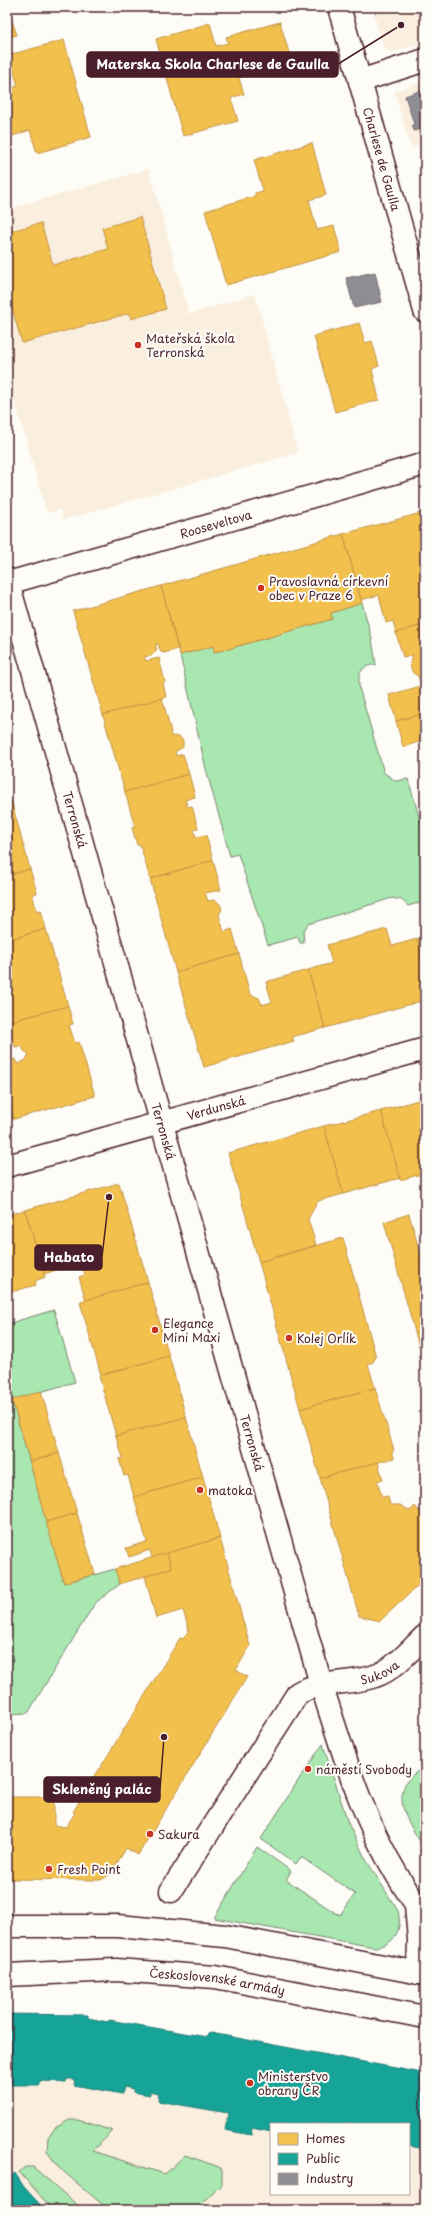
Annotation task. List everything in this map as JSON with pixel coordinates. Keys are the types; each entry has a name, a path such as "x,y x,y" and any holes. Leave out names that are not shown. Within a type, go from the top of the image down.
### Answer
{"street":[{"name":"Charlese de Gaulla","path":"340,7 425,311"},
{"path":"360,81 425,60"},
{"name":"Rooseveltova","path":"7,582 425,464"},
{"name":"Terronská","path":"7,582 322,1684"},
{"name":"Verdunská","path":"7,1166 161,1122 206,1112 425,1049"},
{"name":"Sukova","path":"322,1684 377,1676 394,1664 425,1636"},
{"path":"7,1926 118,1926 225,1936 423,1977 419,1939 420,1910 383,1852 364,1815 322,1684 298,1693 289,1705 171,1891"},
{"name":"Československé armády","path":"7,1975 116,1970 215,1977 425,2017"}],"shaded area":[{"path":"372,7 425,7 425,42 394,52 387,51 383,46"},
{"path":"425,81 425,144 411,148 394,91"},
{"name":"Mateřská škola Terronská","path":"149,169 189,314 255,294 298,453 63,520 60,510 47,513 7,375 7,209"},
{"path":"7,2014 88,2015 88,2018 108,2022 109,2020 207,2037 208,2034 211,2033 422,2073 421,2077 425,2078 425,2210 7,2210"}],"green space":[{"path":"362,603 372,639 376,665 366,667 360,673 360,691 384,773 396,781 408,779 425,837 425,901 408,906 402,900 392,898 308,924 303,931 304,943 300,943 298,937 268,945 238,854 230,856 206,769 180,655 213,646 215,652 228,649 332,619 331,613"},
{"path":"54,1310 75,1382 12,1400 64,1583 115,1569 120,1584 95,1603 28,1713 7,1714 7,1324"},
{"path":"323,1744 348,1823 365,1858 398,1911 398,1930 392,1940 381,1946 374,1947 214,1918 257,1847 291,1871 286,1880 340,1916 355,1894 301,1857 296,1864 261,1839"},
{"path":"418,1771 425,1771 425,1849 407,1819 402,1799 403,1789 408,1779"},
{"path":"69,2120 78,2120 113,2131 92,2151 165,2174 185,2155 219,2167 222,2171 222,2184 196,2210 109,2210 58,2167 47,2151 48,2137 55,2128"},
{"path":"25,2167 33,2167 83,2210 53,2210 19,2172"}],"building: Homes":[{"path":"7,7 17,35 7,38"},
{"path":"280,22 292,63 239,78 244,94 231,98 238,121 183,136 156,39 210,23 216,46 228,43 226,37"},
{"path":"64,40 91,137 37,153 30,130 7,138 7,89 18,86 9,55"},
{"path":"312,143 326,195 309,200 317,230 334,226 341,252 226,285 205,211 255,196 255,193 263,191 254,160"},
{"path":"140,217 166,309 131,319 130,313 22,343 12,308 9,309 7,302 7,232 41,223 53,265 108,249 102,228"},
{"path":"359,323 365,343 372,341 379,366 372,369 379,400 335,412 314,336"},
{"path":"425,512 425,624 396,633 393,621 386,623 379,595 361,600 343,534"},
{"path":"343,534 362,603 331,613 332,619 228,649 214,652 213,646 180,655 161,586"},
{"path":"161,586 178,649 164,653 161,652 158,644 155,645 157,649 151,656 144,657 146,661 159,658 165,682 163,683 166,697 103,715 73,611"},
{"path":"425,624 425,713 396,721 389,695 421,686 418,676 413,673 410,666 413,655 403,657 396,633"},
{"path":"162,698 171,736 180,737 183,741 183,747 175,752 176,756 183,754 189,774 125,792 103,715"},
{"path":"425,713 425,740 403,747 396,721"},
{"path":"189,774 195,797 185,800 188,807 192,806 198,828 194,830 196,837 206,835 213,860 150,879 140,844 137,845 132,828 135,826 125,792"},
{"path":"11,800 30,869 7,876 7,801"},
{"path":"213,860 221,890 205,893 208,901 215,900 220,904 222,909 219,915 224,932 232,929 239,954 176,972 150,879"},
{"path":"30,869 37,893 32,894 37,911 41,910 46,929 7,940 7,876"},
{"path":"46,929 68,1006 8,1022 7,940"},
{"path":"387,929 392,946 417,939 425,966 425,1000 325,1028 308,970 332,963 327,945"},
{"path":"425,936 425,966 417,939"},
{"path":"239,954 250,994 259,998 262,1005 272,1002 266,982 308,970 325,1028 292,1037 294,1041 204,1067 176,972"},
{"path":"68,1006 73,1024 69,1025 75,1043 79,1042 95,1096 14,1119 7,1093 7,1061 15,1059 17,1064 25,1061 29,1054 24,1051 22,1046 15,1047 8,1022"},
{"path":"7,1093 14,1119 7,1121"},
{"path":"425,1098 425,1173 400,1180 381,1111"},
{"path":"381,1111 400,1178 343,1194 324,1126"},
{"path":"324,1126 343,1194 318,1201 308,1219 316,1245 259,1262 228,1153"},
{"path":"119,1183 148,1282 86,1301 79,1277 85,1275 82,1263 91,1260 89,1251 86,1253 78,1246 68,1249 71,1259 63,1260 65,1267 44,1274 25,1210"},
{"path":"25,1210 45,1277 35,1281 36,1285 7,1293 7,1215"},
{"path":"409,1214 425,1270 425,1344 419,1346 384,1222"},
{"path":"343,1238 376,1357 373,1362 368,1364 375,1388 300,1409 259,1262"},
{"path":"148,1282 169,1356 101,1375 80,1302"},
{"path":"169,1356 186,1417 116,1436 99,1376"},
{"path":"375,1388 394,1450 392,1451 394,1458 320,1478 300,1409"},
{"path":"41,1391 59,1453 30,1462 12,1400"},
{"path":"186,1417 203,1477 134,1497 128,1475 124,1476 119,1459 123,1458 116,1436"},
{"path":"59,1453 77,1513 46,1522 30,1462"},
{"path":"378,1462 383,1480 377,1481 382,1497 388,1496 390,1505 400,1505 410,1511 415,1506 419,1511 425,1505 425,1579 380,1621 359,1616 320,1478"},
{"path":"203,1477 220,1538 152,1558 150,1550 129,1557 126,1548 147,1542 134,1497"},
{"path":"77,1513 95,1574 64,1583 46,1522"},
{"path":"220,1538 250,1646 236,1670 247,1677 138,1855 126,1848 111,1874 101,1880 7,1879 7,1797 54,1797 54,1825 66,1827 75,1813 73,1812 180,1638 183,1639 189,1630 183,1610 156,1618 145,1576 171,1568 167,1553"},
{"path":"167,1553 171,1568 120,1584 115,1569"}],"building: Public":[{"name":"Ministerstvo obrany ČR","path":"7,2014 88,2015 88,2018 108,2022 109,2020 207,2037 208,2034 211,2033 422,2073 421,2077 425,2078 425,2149 410,2146 410,2123 270,2123 270,2132 252,2128 251,2135 225,2130 228,2113 158,2101 159,2094 150,2092 150,2095 133,2092 133,2089 124,2087 122,2094 74,2085 75,2079 67,2079 66,2082 40,2081 40,2085 7,2085"},
{"path":"7,2172 9,2177 15,2173 24,2187 45,2210 7,2210"}],"building: Industry":[{"path":"425,90 425,110 419,91"},
{"path":"419,91 425,110 425,127 414,131 412,125 414,124 405,96"},
{"path":"375,272 382,302 354,308 346,278"}],"place":[{"name":"Materska Skola Charlese de Gaulla","path":"401,25"},
{"name":"Mateřská škola Terronská","path":"138,345"},
{"name":"Pravoslavná církevní obec v Praze 6","path":"261,588"},
{"name":"Habato","path":"109,1197"},
{"name":"Elegance Mini Maxi","path":"155,1330"},
{"name":"Kolej Orlík","path":"289,1338"},
{"name":"matoka","path":"200,1490"},
{"name":"Skleněný palác","path":"164,1737"},
{"name":"náměstí Svobody","path":"308,1769"},
{"name":"Sakura","path":"150,1834"},
{"name":"Fresh Point","path":"49,1869"},
{"name":"Ministerstvo obrany ČR","path":"250,2083"}]}
